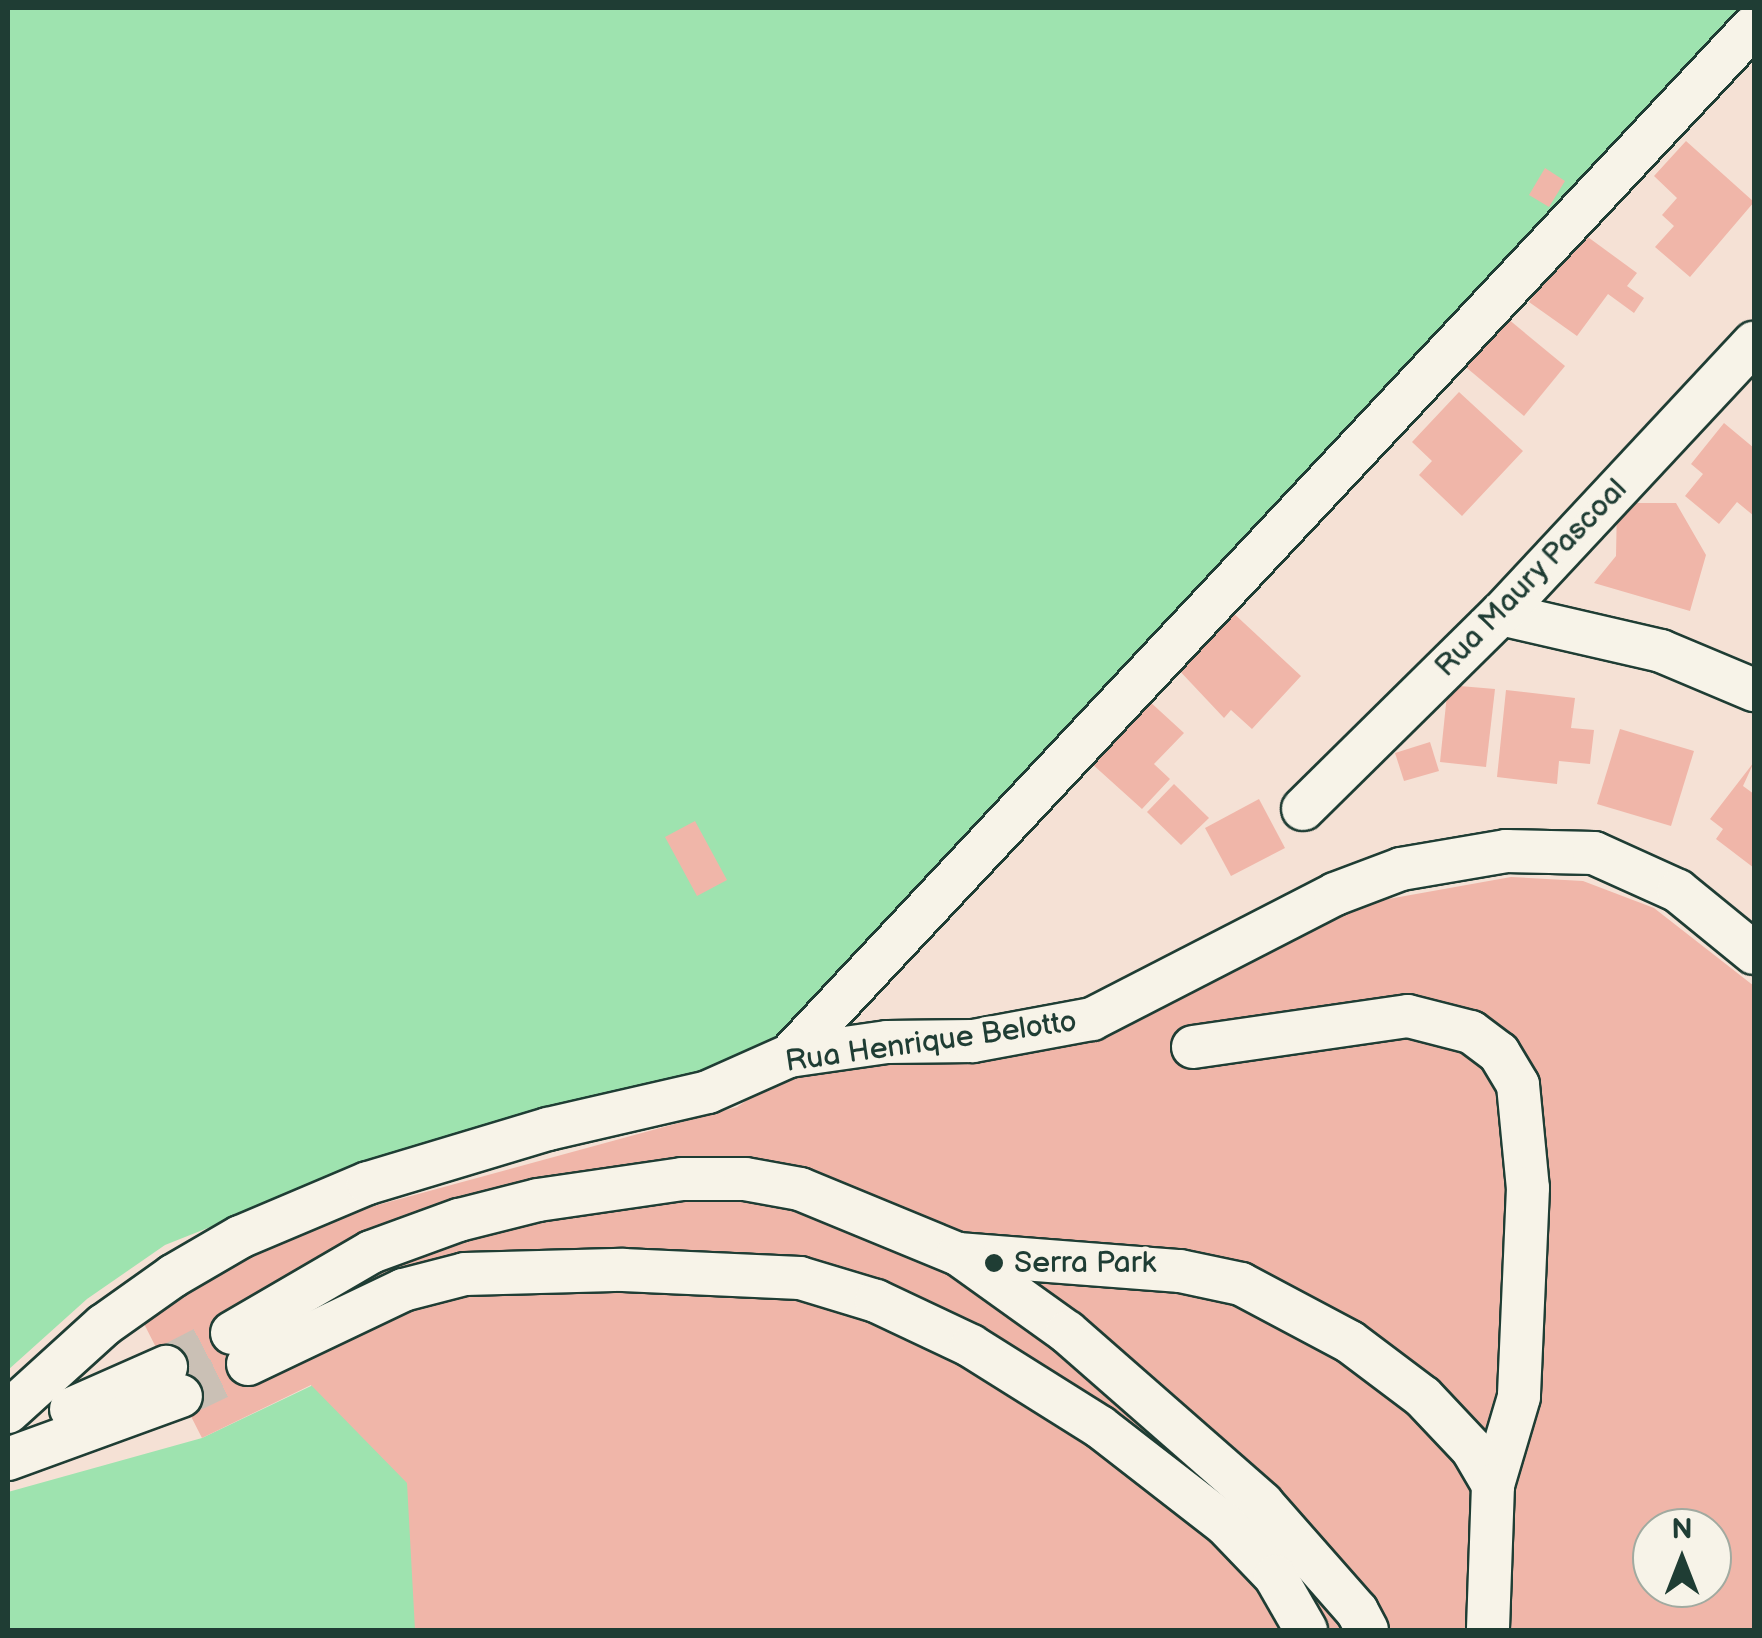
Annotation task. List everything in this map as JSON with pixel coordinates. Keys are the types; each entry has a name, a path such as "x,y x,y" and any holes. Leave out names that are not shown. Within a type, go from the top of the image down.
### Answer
{"street":[{"path":"789,1056 1754,26"},
{"name":"Rua Maury Pascoal","path":"1303,810 1501,614 1754,343"},
{"path":"1501,614 1661,651 1754,690"},
{"name":"Rua Henrique Belotto","path":"8,1412 104,1325 240,1237 368,1183 548,1129 708,1092 789,1056 887,1042 973,1041 1092,1019 1336,894 1401,868 1491,852 1594,853 1624,862 1678,892 1754,952"},
{"path":"1193,1047 1408,1016 1471,1032 1499,1053 1518,1086 1528,1188 1519,1396 1493,1484 1488,1630"},
{"path":"1306,1630 1275,1576 1224,1524 1100,1427 971,1346 876,1301 800,1278 623,1270 465,1274 404,1290 240,1348 371,1252 459,1220 538,1200 682,1179 745,1178 800,1189 958,1254 1066,1332 1262,1503 1357,1610 1367,1630"},
{"path":"958,1254 1180,1271 1241,1284 1303,1312 1423,1397 1472,1449 1493,1484"},
{"path":"8,1438 174,1381 8,1459"}],"green space":[{"path":"8,8 1751,8 774,1043 693,1074 308,1188 165,1245 87,1299 8,1370"},
{"path":"339,1340 1221,1546 1282,1630 8,1630 8,1492 202,1438 311,1386"}],"building":[{"path":"1686,141 1754,202 1690,277 1655,247 1674,226 1662,215 1677,198 1654,176"},
{"path":"1545,168 1565,181 1549,207 1529,195"},
{"path":"1581,232 1637,273 1627,286 1644,298 1634,313 1608,294 1577,336 1529,302"},
{"path":"1496,309 1565,366 1524,416 1455,358"},
{"path":"1459,392 1523,451 1462,516 1419,475 1432,461 1412,442"},
{"path":"1724,423 1754,448 1754,516 1737,502 1719,524 1685,496 1703,474 1691,464"},
{"path":"1617,503 1676,503 1706,555 1690,611 1594,583 1616,556"},
{"path":"1230,610 1301,676 1252,729 1231,710 1224,718 1176,667"},
{"path":"1448,685 1495,689 1486,767 1440,762"},
{"path":"1506,690 1575,698 1571,728 1594,730 1590,764 1559,761 1557,784 1497,777"},
{"path":"1148,700 1184,733 1154,764 1170,779 1142,809 1091,763"},
{"path":"1620,729 1694,751 1671,826 1597,804"},
{"path":"1430,742 1439,771 1404,781 1395,753"},
{"path":"1754,762 1743,786 1754,794 1754,868 1716,839 1723,829 1710,819"},
{"path":"1174,784 1209,818 1181,845 1147,812"},
{"path":"1259,799 1285,848 1231,876 1205,828"},
{"path":"695,821 727,880 697,896 665,837"},
{"name":"Serra Park","path":"1511,877 1583,881 1654,908 1754,986 1754,1630 415,1630 407,1483 311,1385 202,1438 138,1312 263,1248 363,1209 737,1107 791,1070 958,1057 1377,901"}],"tunnel":[{"path":"166,1367 232,1333"},
{"path":"181,1396 248,1364"}],"place":[{"name":"Serra Park","path":"994,1263"}]}
